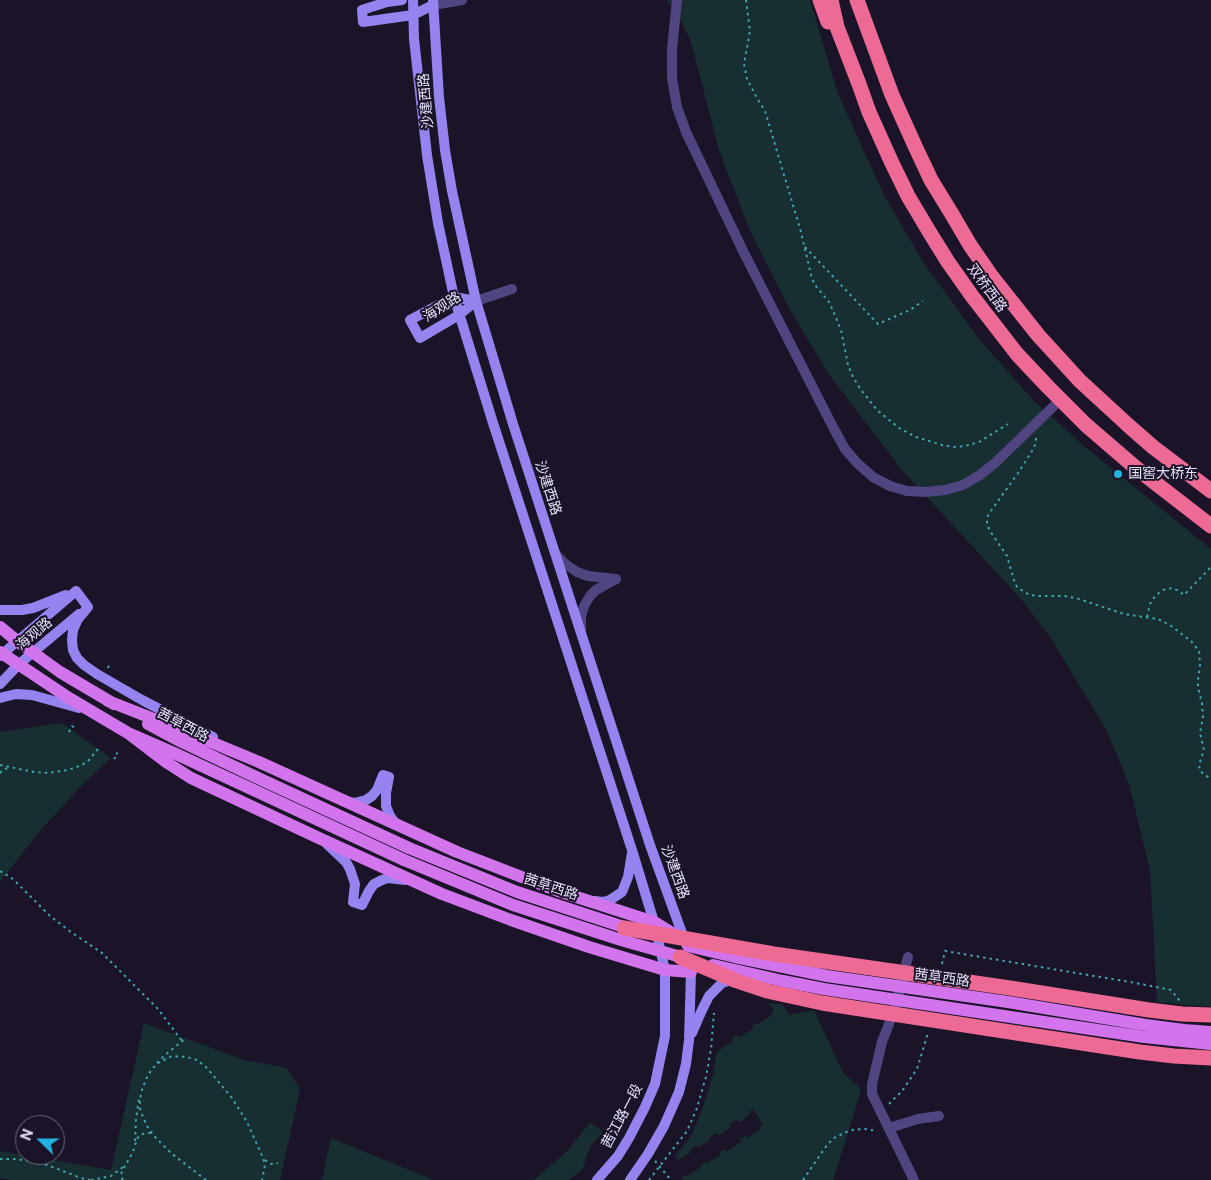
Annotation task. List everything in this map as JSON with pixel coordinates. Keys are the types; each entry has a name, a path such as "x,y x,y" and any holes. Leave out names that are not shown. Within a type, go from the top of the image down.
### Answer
{"highway":[{"path":"820,0 831,31 859,84"},
{"name":"双桥西路","path":"831,0 838,27 880,137 908,196 948,262 993,324 1060,400 1117,452 1211,526"},
{"name":"双桥西路","path":"857,0 903,122 932,180 970,245 1013,305 1069,370 1103,402 1153,447 1211,491"},
{"path":"861,0 882,66"},
{"path":"624,928 774,954 1149,1010 1211,1015"},
{"path":"680,957 737,981 767,991 822,1003 1140,1052 1211,1058"}],"main road":[{"path":"402,0 387,2 362,10 363,22 413,15 433,2"},
{"name":"沙建西路","path":"413,0 420,100 427,155 438,223 454,297 511,479 632,850 654,922 665,970"},
{"path":"417,0 433,2"},
{"name":"沙建西路","path":"433,2 439,97 445,150 476,301 513,424 650,845 686,941 691,972"},
{"name":"海观路","path":"454,297 476,301 459,315 420,338 410,320 454,297"},
{"path":"0,610 33,608 76,591 88,607 78,619 73,630 73,650 77,658 97,674 142,700 259,762"},
{"name":"海观路","path":"1,654 76,591"},
{"name":"海观路","path":"0,684 18,665 88,607"},
{"name":"茜草西路","path":"0,627 60,672 176,739 409,848 517,892 624,928 717,953 810,973 1008,1002 1145,1031"},
{"name":"茜草西路","path":"1,654 128,733 404,860 513,905 621,940 749,974 816,987 1145,1031"},
{"path":"0,698 16,694 32,695 89,710"},
{"path":"108,701 259,762 400,827 466,855 558,891 654,922 686,941 740,954 900,986"},
{"path":"128,733 166,762 191,778 410,880 544,932 665,970 735,979 894,1011"},
{"path":"346,802 354,803 366,800 377,790 383,775 389,777 386,806 395,823 400,827"},
{"path":"321,840 346,862 350,869 355,884 353,902 362,905 369,890 374,884 382,880 388,878 410,880"},
{"path":"588,901 603,902 622,892 628,877 632,850"},
{"path":"544,932 558,891"},
{"path":"735,979 740,954"},
{"name":"茜江路一段","path":"597,1180 618,1156 629,1138 654,1084 665,1036 665,970"},
{"path":"630,1180 664,1126 678,1092 686,1064 689,1040 691,972"},
{"path":"689,1040 709,996 722,983 735,979"},
{"path":"1145,1031 1184,1030 1211,1032"},
{"path":"1145,1031 1211,1044"}],"street":[{"path":"433,2 462,0"},
{"path":"677,0 672,49 672,78 677,107 686,132 744,253 834,429 845,449 857,463 873,478 890,486 907,490 926,492 945,490 963,485 995,463 1060,400"},
{"path":"476,301 512,289"},
{"path":"555,553 564,563 577,572 616,580 596,590 590,596 584,606 581,617 581,633"},
{"path":"908,957 894,1011 882,1042 872,1084 872,1094 914,1180"},
{"path":"891,1133 918,1119 939,1116"}],"path":[{"path":"746,0 750,31 745,57 745,69 751,88 765,111 805,247 812,279 829,302 841,330 848,365 853,378 867,399 899,428 916,437 942,445 953,447 979,442 1008,424"},
{"path":"805,247 878,324 910,310 923,301"},
{"path":"1030,429 1035,434 1036,443 1018,474 988,515 987,520 987,524 1007,556 1017,587 1030,595 1065,596 1094,603 1124,614 1158,619 1170,625 1192,642 1199,652 1198,688 1203,717 1200,733 1204,750 1198,765 1200,771 1211,778"},
{"path":"1147,618 1150,604 1155,596 1163,590 1172,588 1184,595 1211,567"},
{"path":"110,662 107,668 110,670"},
{"path":"69,732 72,726 75,728"},
{"path":"0,765 34,772 48,773 68,770 82,765 98,749"},
{"path":"114,759 118,754 116,752"},
{"path":"0,773 8,768 18,769"},
{"path":"0,871 13,880 50,916 102,953 158,1009 182,1041"},
{"path":"649,1180 687,1131 697,1108 706,1077 711,1049 714,1010"},
{"path":"135,1143 137,1110 146,1079 152,1069 165,1055 186,1038"},
{"path":"152,1069 166,1058 179,1056 197,1060 207,1068 240,1109 254,1135 264,1158 265,1165 262,1180"},
{"path":"142,1090 140,1099 142,1117 154,1136 176,1158 206,1180"},
{"path":"803,1180 834,1138 852,1130 865,1129 891,1133"},
{"path":"123,1180 122,1171 130,1159 139,1136 145,1133 154,1136"},
{"path":"648,1154 671,1180"},
{"path":"264,1158 265,1161 271,1164 278,1163"},
{"path":"0,1159 34,1162 90,1180 111,1176 124,1167"}],"green space":[{"path":"667,0 810,0 838,94 885,197 923,262 979,339 1033,400 1085,447 1211,549 1211,1007 1157,1002 1150,870 1129,784 1107,731 1050,637 1021,599 902,470 830,376 791,312 750,231 719,150 691,42 682,23"},
{"path":"62,723 111,758 81,786 38,833 0,882 0,732"},
{"path":"768,1003 783,1005 789,1015 814,1010 843,1073 861,1089 833,1180 683,1180 682,1176 687,1176 701,1167 700,1165 721,1155 720,1152 725,1149 727,1151 741,1142 740,1139 745,1136 747,1138 761,1129 760,1126 763,1124 753,1109 740,1122 736,1120 719,1135 716,1133 709,1138 710,1140 699,1147 696,1146 689,1150 690,1153 678,1160 675,1156 691,1136 702,1110 713,1075 717,1052 733,1041 732,1039 736,1035 739,1037 753,1029 752,1026 756,1023 759,1024 772,1015 774,1010"},
{"path":"144,1023 244,1060 287,1068 300,1089 280,1180 15,1180 0,1178 0,1151 15,1154 15,1165 65,1165 65,1162 111,1170"},
{"path":"590,1123 603,1132 590,1146 583,1169 568,1180 534,1180 567,1151"},
{"path":"331,1138 431,1179 322,1180"}],"place":[{"name":"国窖大桥东","path":"1118,474"}]}
